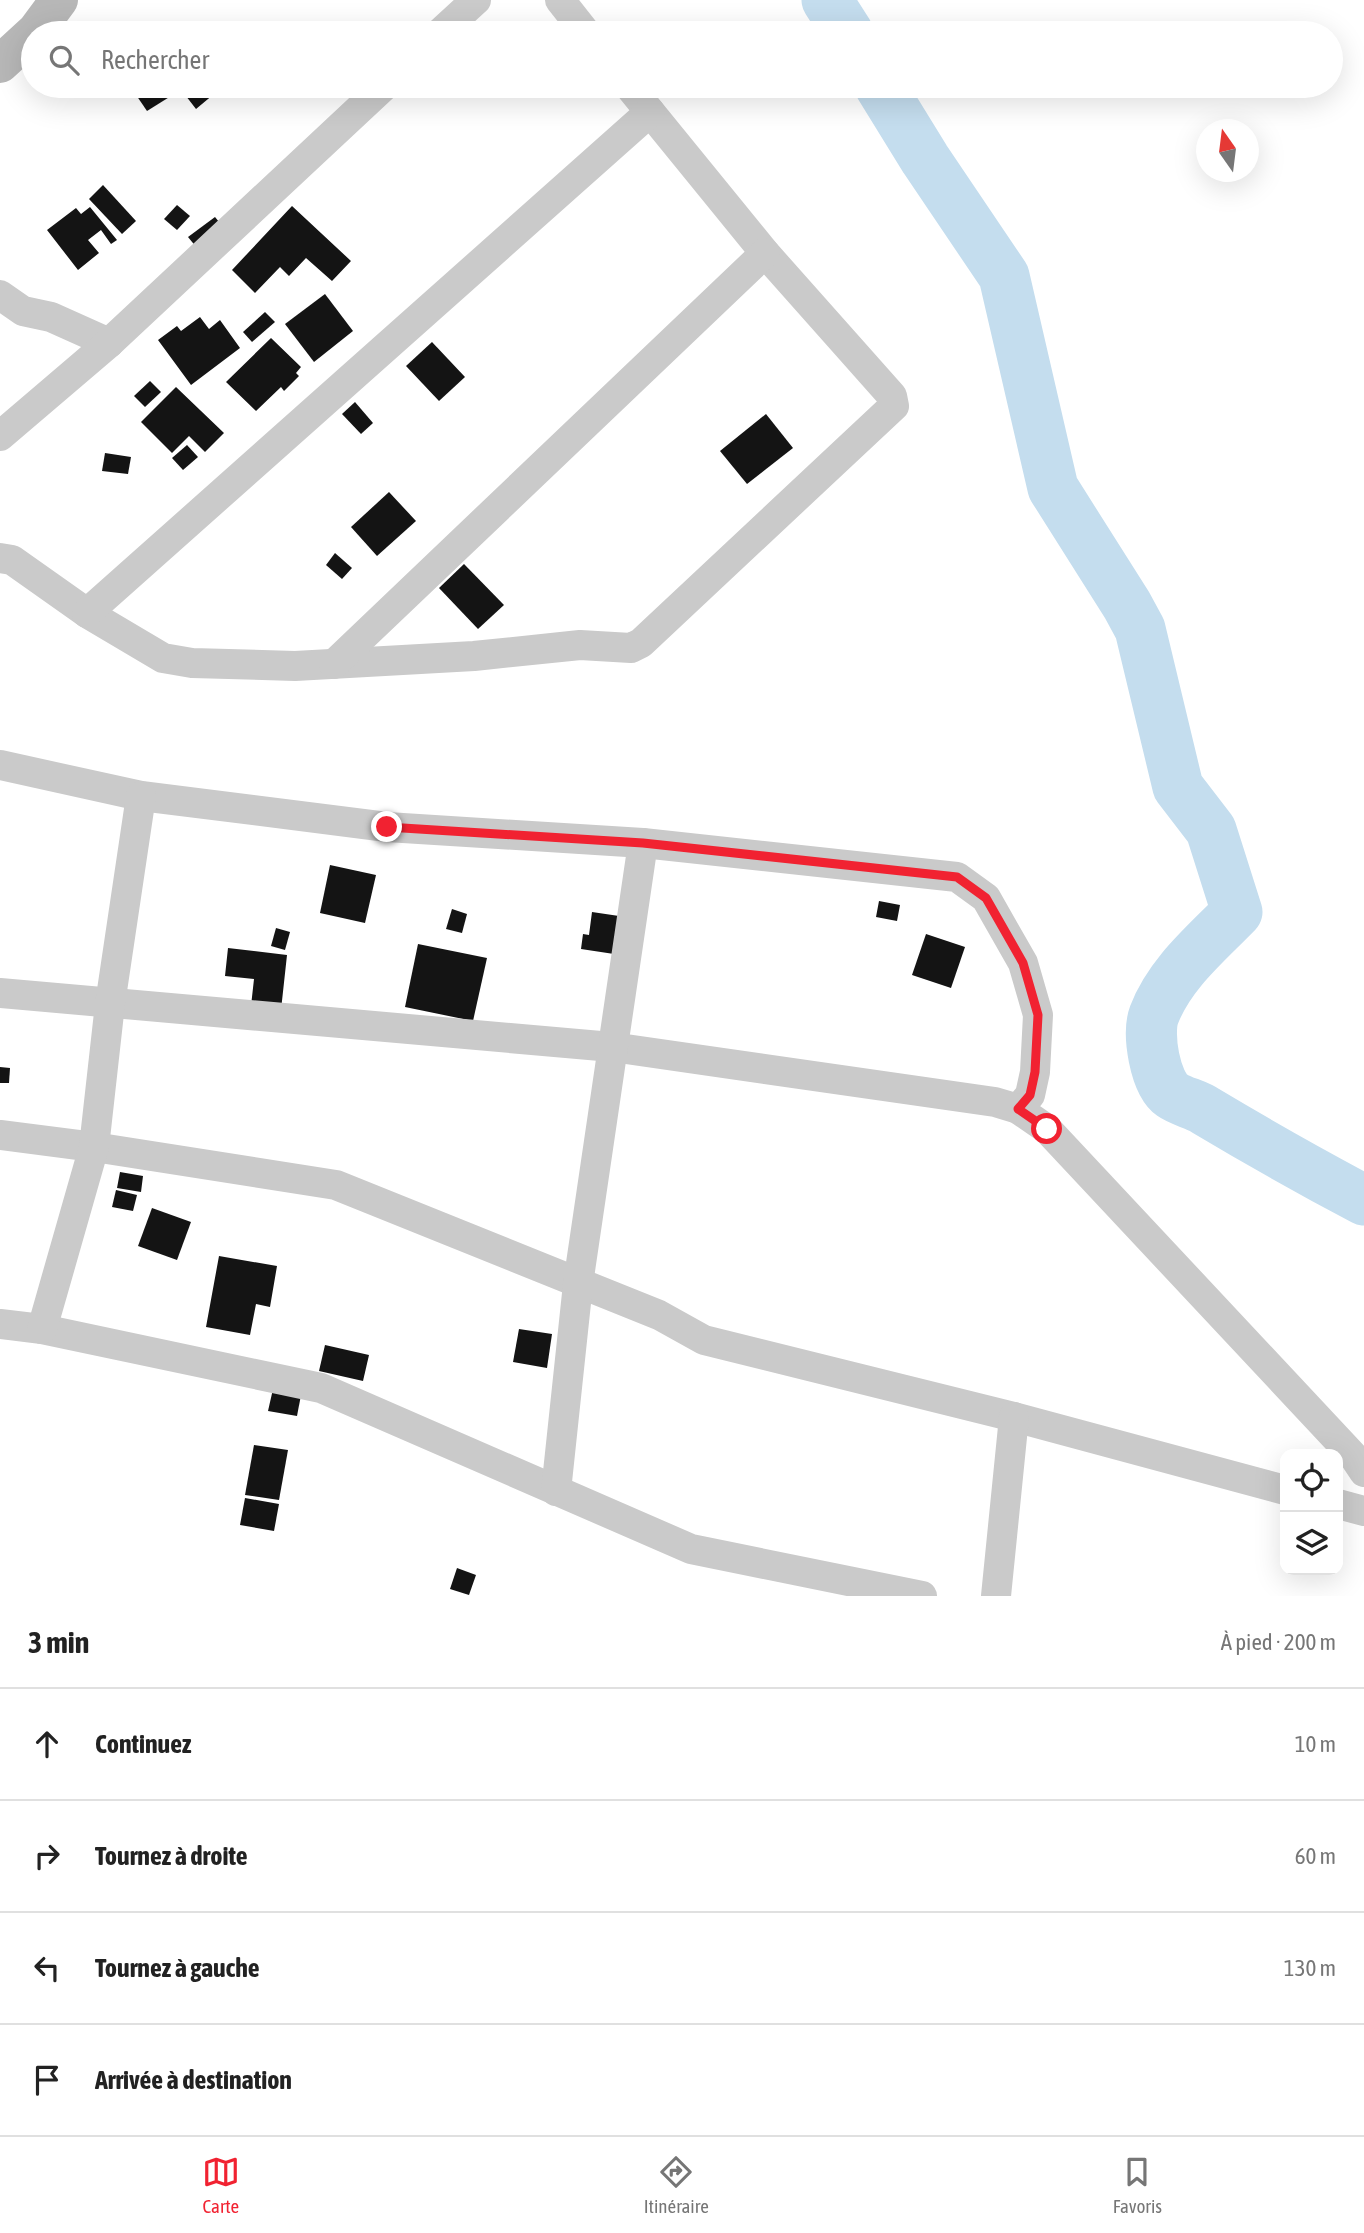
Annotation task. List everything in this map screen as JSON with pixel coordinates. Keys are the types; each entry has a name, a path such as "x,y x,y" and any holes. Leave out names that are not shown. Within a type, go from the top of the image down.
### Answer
{"street":[{"path":"43,21 59,0"},
{"path":"453,21 475,0"},
{"path":"560,0 577,21"},
{"path":"0,64 21,45"},
{"path":"0,436 109,343 371,98"},
{"path":"0,558 12,560 87,613 163,658 192,663 295,666 474,656 589,644 631,648 641,643 894,406 892,396 765,253 639,98"},
{"path":"87,613 650,112"},
{"path":"334,664 765,253"},
{"path":"0,295 23,311 51,317 109,343"},
{"path":"0,765 141,796 387,827 643,843 957,877 986,898 1023,963 1038,1015 1035,1072 1030,1095 1018,1109"},
{"path":"42,1329 94,1147 110,1004 141,796"},
{"path":"556,1490 578,1284 643,843"},
{"path":"0,993 612,1047 995,1102 1018,1109 1047,1129 1354,1457 1364,1472"},
{"path":"0,1135 336,1185 377,1199 578,1284 659,1315 705,1340 1014,1417 1280,1489"},
{"path":"0,1324 42,1329 321,1388 691,1549 922,1596"},
{"path":"996,1596 1014,1417"},
{"path":"1343,1505 1364,1511"}],"building":[{"path":"138,98 168,98 147,111"},
{"path":"188,98 209,98 196,109"},
{"path":"103,185 136,221 122,234 89,199"},
{"path":"177,205 190,216 177,230 164,219"},
{"path":"292,206 351,261 332,281 306,258 289,276 280,267 255,293 232,270"},
{"path":"90,207 117,240 111,244 101,230 88,240 99,253 78,270 47,230 76,208 81,214"},
{"path":"215,217 224,228 197,248 188,237"},
{"path":"325,294 353,331 314,362 285,324"},
{"path":"265,312 275,322 252,342 243,332"},
{"path":"200,317 209,329 220,320 240,348 191,385 158,340 177,326 181,331"},
{"path":"271,338 301,367 296,373 299,376 284,391 281,387 256,411 226,382"},
{"path":"432,342 465,377 439,401 406,366"},
{"path":"150,381 161,392 145,407 134,396"},
{"path":"176,387 224,433 205,452 189,436 172,453 141,422"},
{"path":"355,402 373,423 361,434 342,414"},
{"path":"766,414 793,448 747,484 720,451"},
{"path":"187,445 198,457 183,470 172,458"},
{"path":"105,453 131,457 128,474 102,471"},
{"path":"389,492 416,521 377,556 351,527"},
{"path":"335,553 352,568 342,579 326,565"},
{"path":"464,564 504,605 478,629 439,588"},
{"path":"330,865 376,875 365,923 320,913"},
{"path":"879,901 900,905 897,921 876,917"},
{"path":"452,909 467,914 462,933 446,929"},
{"path":"592,912 619,916 614,954 581,949 583,934 589,935"},
{"path":"276,928 290,932 285,950 271,946"},
{"path":"926,934 965,947 951,988 912,975"},
{"path":"418,944 487,958 473,1021 405,1007"},
{"path":"228,948 287,955 281,1010 251,1006 254,979 225,976"},
{"path":"0,1067 10,1068 9,1083 0,1083"},
{"path":"120,1172 143,1176 141,1192 117,1188"},
{"path":"116,1190 137,1195 133,1211 112,1207"},
{"path":"152,1208 191,1222 177,1260 138,1246"},
{"path":"219,1256 277,1266 270,1307 256,1304 250,1335 206,1327"},
{"path":"519,1329 552,1334 547,1368 513,1362"},
{"path":"325,1345 369,1355 363,1381 319,1371"},
{"path":"273,1389 301,1395 297,1416 268,1411"},
{"path":"254,1445 288,1450 279,1500 245,1495"},
{"path":"245,1498 279,1504 274,1531 240,1525"},
{"path":"457,1568 476,1575 469,1595 450,1589"}],"waterway":[{"path":"827,0 840,21"},
{"path":"887,98 1004,276 1053,488 1140,629 1178,787 1211,830 1237,912 1179,972 1154,1015 1152,1045 1161,1080 1172,1095 1202,1109 1364,1200"}],"route":[{"path":"387,827 643,843 957,877 986,898 1023,963 1038,1015 1035,1072 1030,1095 1018,1109 1047,1129"}]}
